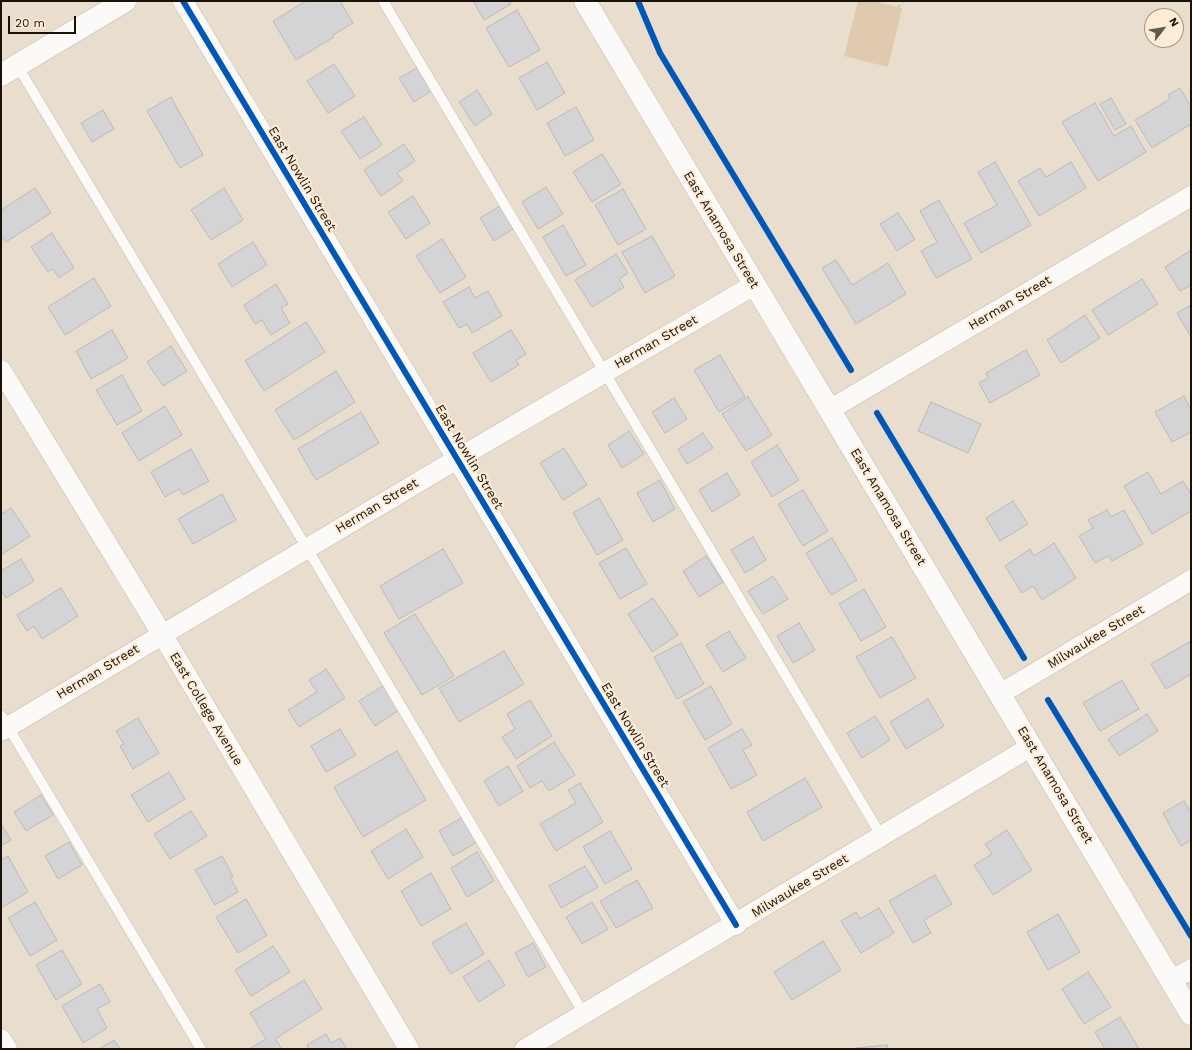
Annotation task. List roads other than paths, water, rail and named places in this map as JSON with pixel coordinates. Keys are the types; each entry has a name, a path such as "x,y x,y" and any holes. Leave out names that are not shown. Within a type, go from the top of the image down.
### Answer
{"main road":[{"path":"9,70 125,1"},
{"name":"East Anamosa Street","path":"585,1 1191,1014"}],"street":[{"name":"East Nowlin Street","path":"183,1 736,925"},
{"name":"Herman Street","path":"829,410 1191,196"},
{"name":"Herman Street","path":"3,724 162,634 754,285"},
{"name":"East College Avenue","path":"1,370 162,634 409,1049"},
{"name":"Milwaukee Street","path":"1000,694 1191,580"},
{"name":"Milwaukee Street","path":"525,1049 736,925 1032,746"},
{"path":"1171,981 1191,969"},
{"path":"1,1039 7,1049"}],"lane":[{"path":"383,1 606,372 882,837"},
{"path":"9,70 307,548 584,1014"},
{"path":"3,724 201,1049"}]}
